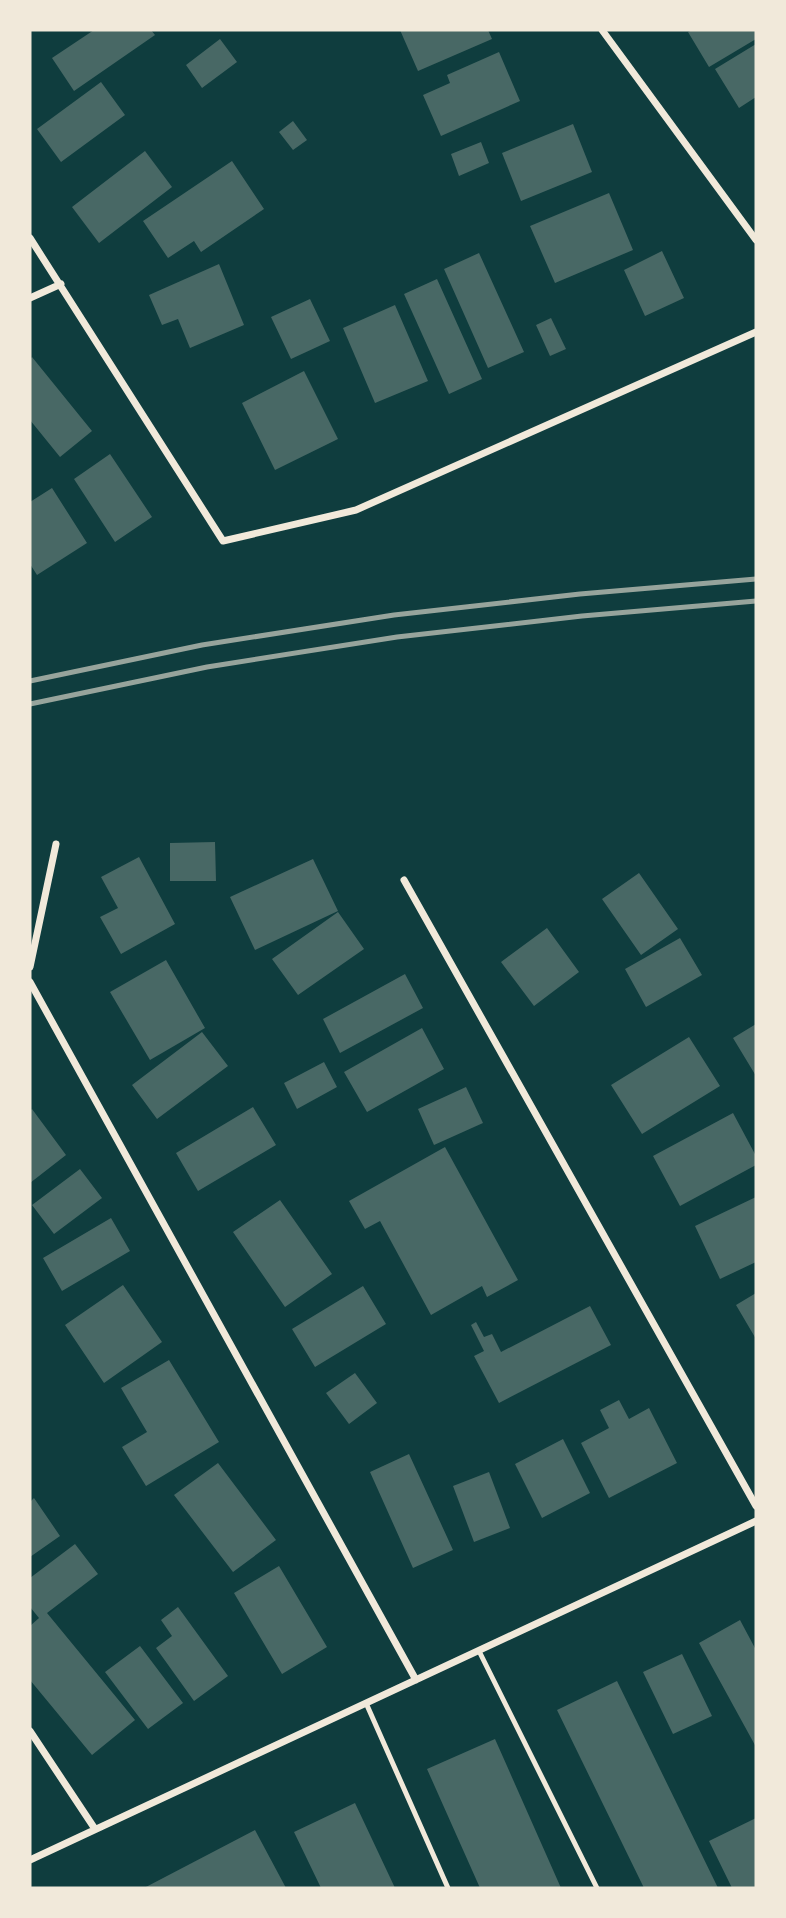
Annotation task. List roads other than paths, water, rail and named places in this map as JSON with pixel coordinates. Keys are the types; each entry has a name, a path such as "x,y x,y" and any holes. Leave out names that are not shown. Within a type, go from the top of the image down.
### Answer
{"street":[{"path":"602,30 756,240"},
{"path":"30,238 223,541 356,510 756,332"},
{"path":"30,298 61,284"},
{"path":"30,967 57,844"},
{"path":"404,880 756,1506"},
{"path":"30,982 415,1680"},
{"path":"30,1860 756,1521"},
{"path":"30,1731 94,1829"}],"lane":[{"path":"479,1651 597,1888"},
{"path":"366,1703 448,1888"}],"railway":[{"path":"30,681 202,645 394,615 580,594 756,579"},
{"path":"30,704 207,667 397,637 582,616 756,601"}]}
